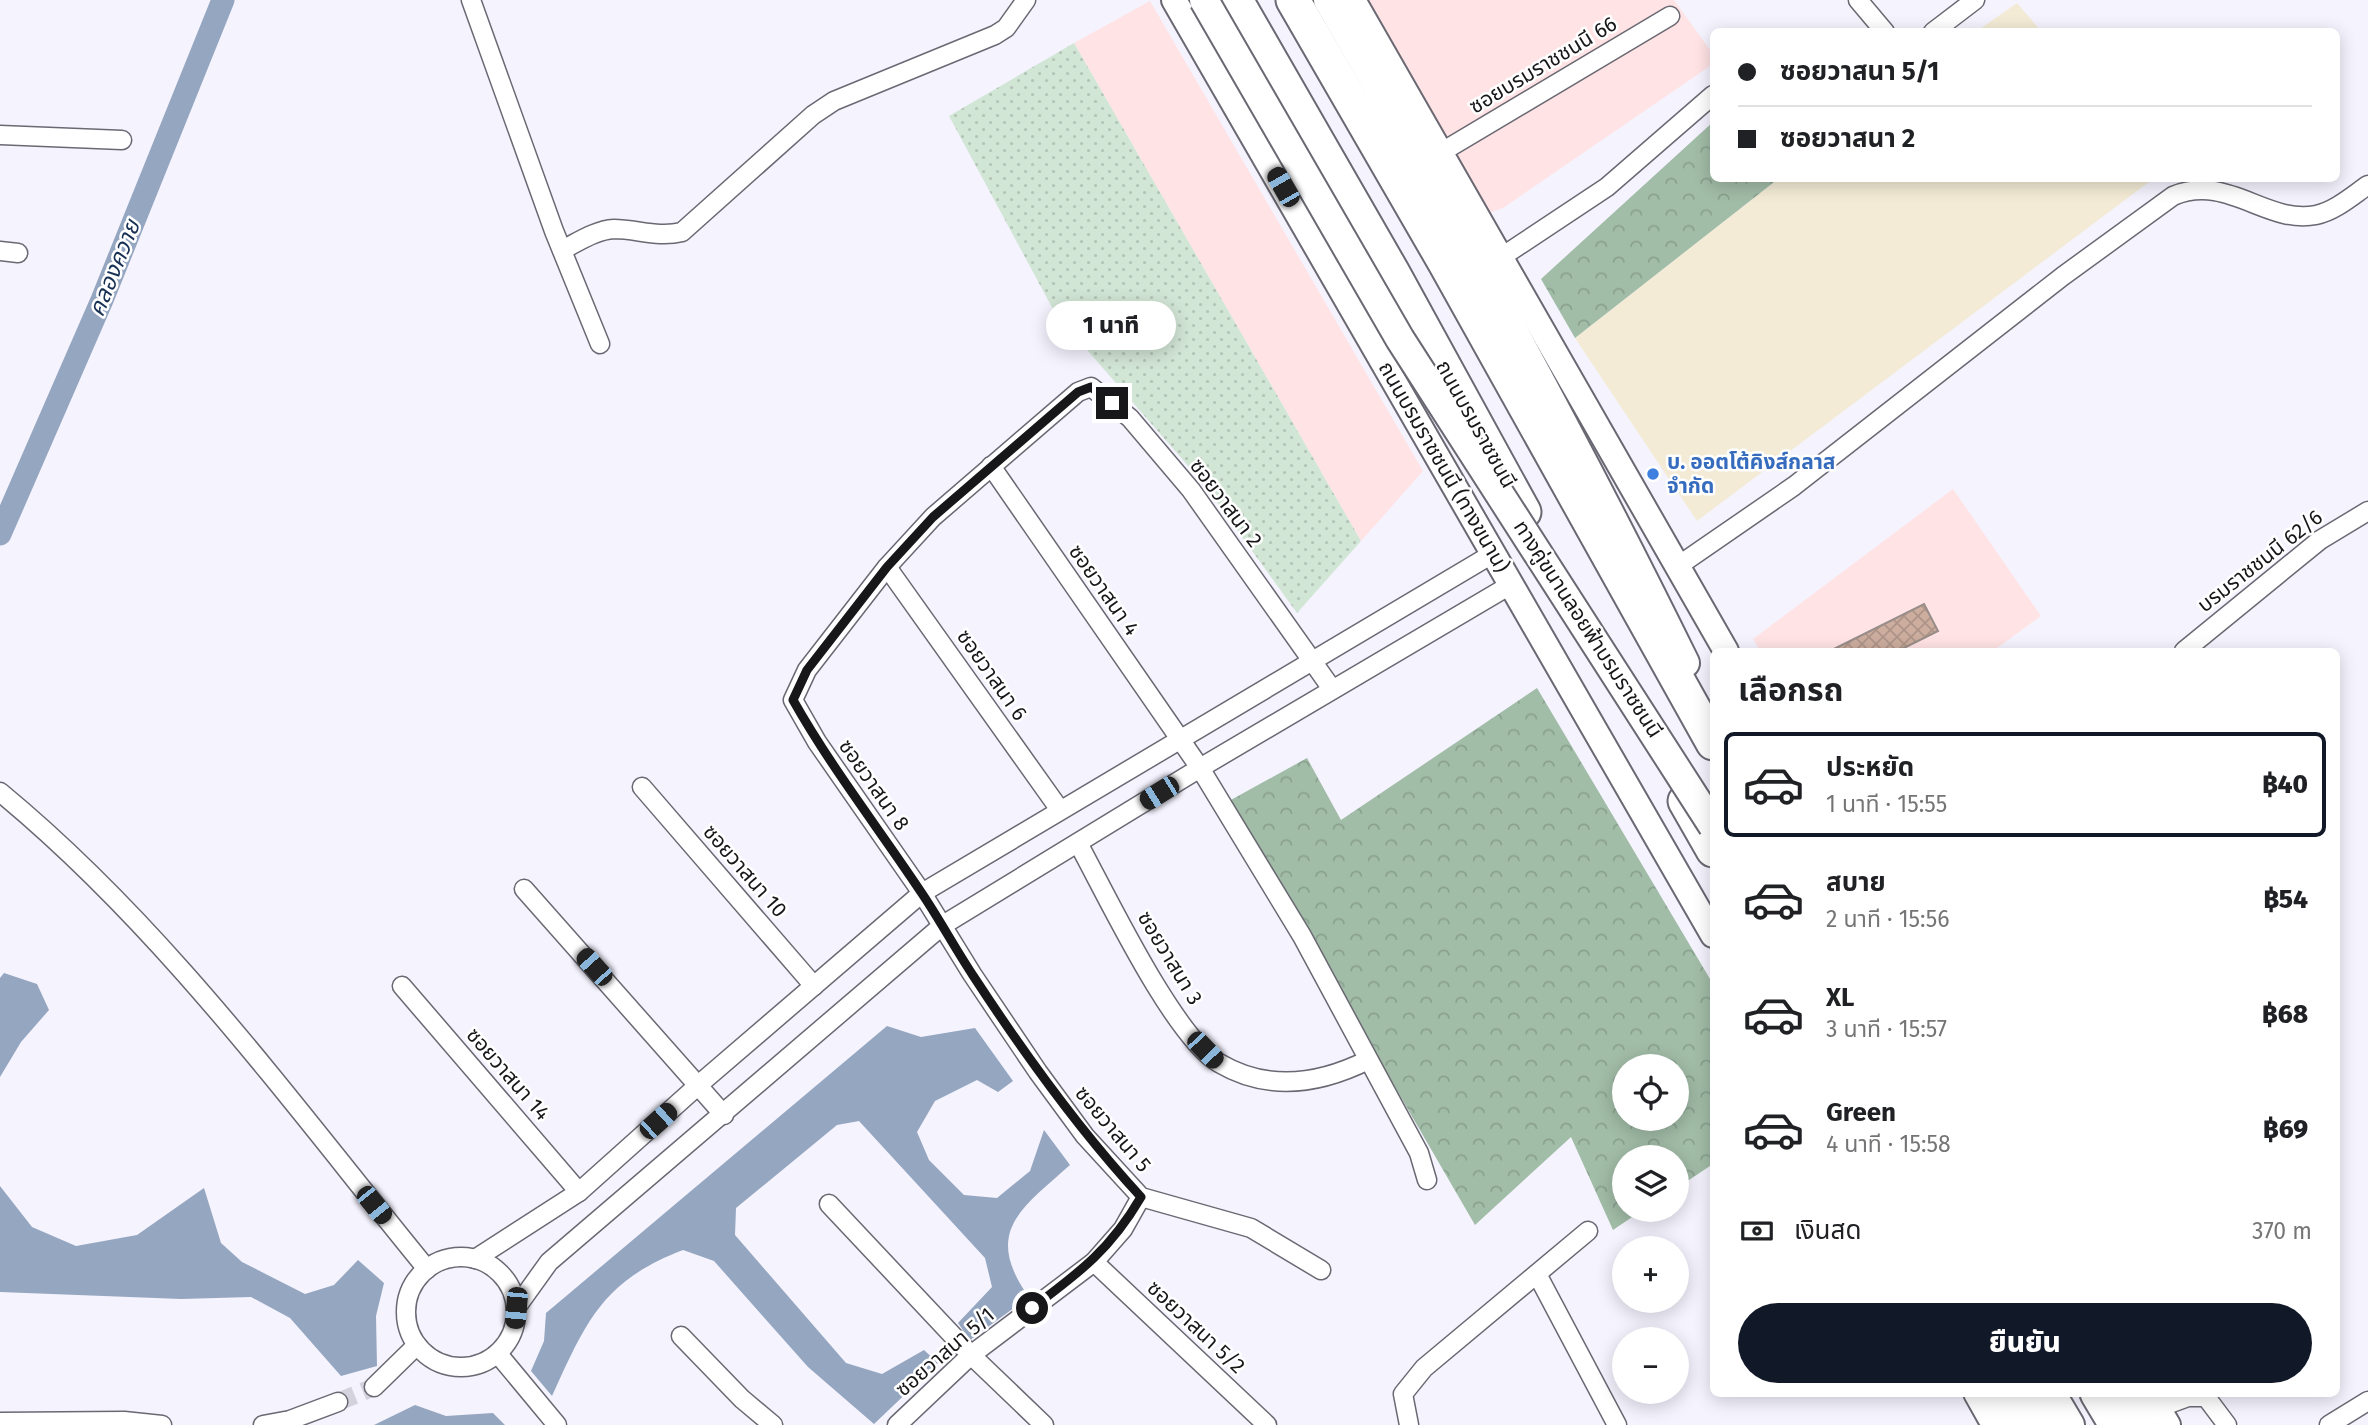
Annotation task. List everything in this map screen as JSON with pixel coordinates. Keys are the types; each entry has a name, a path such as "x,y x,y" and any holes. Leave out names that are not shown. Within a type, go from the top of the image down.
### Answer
{"highway":[{"name":"ถนนบรมราชชนนี","path":"1236,0 1394,274 1640,724 1710,845"},
{"path":"1293,0 1445,263 1710,738"},
{"path":"2030,1397 2047,1425"},
{"path":"2099,1397 2116,1425"}],"main road":[{"name":"ถนนบรมราชชนนี (ทางขนาน)","path":"1174,0 1710,930"},
{"name":"ทางคู่ขนานลอยฟ้าบรมราชชนนี","path":"1204,0 1400,339 1710,821"},
{"path":"1328,0 1468,245 1574,440 1710,715"},
{"path":"1353,0 1724,648"},
{"path":"1978,1397 1994,1425"},
{"path":"2001,1397 2018,1425"},
{"path":"2053,1397 2070,1425"},
{"path":"2086,1397 2102,1425"},
{"path":"2130,1397 2154,1413"}],"street":[{"path":"471,0 562,250 600,344"},
{"path":"562,250 596,233 613,229 670,235 682,232 813,115 864,88 995,35 1006,28 1027,0"},
{"path":"1858,0 1882,28"},
{"path":"1938,28 1975,0"},
{"name":"ซอยบรมราชชนนี 66","path":"1440,153 1670,16"},
{"path":"1500,258 1607,187 1710,98"},
{"path":"0,135 122,140"},
{"path":"1678,566 1794,486 2063,276 2173,196 2188,190 2207,188 2286,212 2315,215 2333,209 2368,185"},
{"path":"0,251 18,253"},
{"name":"ซอยวาสนา 2","path":"991,467 1078,392 1091,387 1130,418 1191,490 1332,689"},
{"path":"887,567 933,517 991,467"},
{"name":"ซอยวาสนา 4","path":"991,467 1200,768 1302,936 1419,1153 1427,1180"},
{"name":"บรมราชชนนี 62/6","path":"2187,648 2320,540 2368,511"},
{"path":"475,1259 579,1192 698,1085 922,893 1312,658 1494,553"},
{"name":"ซอยวาสนา 8","path":"887,567 807,670 793,700 817,742 943,925"},
{"name":"ซอยวาสนา 6","path":"887,567 1060,810"},
{"path":"516,1308 504,1278 491,1266 475,1259 450,1259 426,1269 414,1282 407,1299 406,1317 417,1345 435,1361 450,1367 467,1368 484,1363 498,1354 512,1333 516,1308 549,1262 943,925 1200,768 1512,584"},
{"name":"ซอยวาสนา 10","path":"642,787 814,986"},
{"path":"0,793 64,846 164,949 426,1269"},
{"name":"ซอยวาสนา 3","path":"1078,843 1166,1003 1218,1062 1274,1082 1305,1082 1337,1075 1368,1060"},
{"path":"524,889 724,1115"},
{"name":"ซอยวาสนา 5","path":"943,925 972,974 1038,1072 1086,1136 1141,1197 1251,1228 1321,1270"},
{"name":"ซอยวาสนา 14","path":"402,986 579,1192"},
{"name":"ซอยวาสนา 5/1","path":"897,1425 971,1355 1094,1262 1123,1229 1141,1197"},
{"path":"829,1204 971,1355 1044,1425"},
{"path":"1409,1425 1403,1394 1424,1368 1588,1231"},
{"name":"ซอยวาสนา 5/2","path":"1094,1262 1267,1425"},
{"path":"1537,1274 1617,1425"},
{"path":"681,1336 742,1399 773,1425"},
{"path":"374,1387 417,1345"},
{"path":"498,1354 557,1425"},
{"path":"2154,1413 2188,1397"},
{"path":"2207,1397 2227,1425"},
{"path":"264,1425 290,1420 338,1402"},
{"path":"2329,1425 2368,1402"},
{"path":"0,1422 124,1421 162,1425"}],"shaded area":[{"path":"1362,0 1674,0 1710,50 1710,66 1503,208 1484,215"},
{"path":"1150,1 1423,471 1361,541 1074,43"},
{"path":"2017,3 2038,28 1981,28"},
{"path":"1774,182 2149,182 1697,521 1575,338"},
{"path":"1953,489 2041,616 1997,648 1758,648 1753,639"}],"green space":[{"path":"1074,43 1361,541 1297,613 1203,483 1055,313 949,116"},
{"path":"1710,125 1710,182 1774,182 1575,338 1541,279"},
{"path":"1537,688 1710,979 1710,1166 1689,1180 1689,1145 1612,1145 1612,1222 1625,1222 1613,1230 1571,1137 1475,1225 1229,801 1307,758 1341,820"}],"water":[{"path":"4,973 37,984 49,1010 21,1042 0,1077 0,978"},
{"path":"887,1026 921,1037 975,1028 1013,1081 998,1092 977,1080 935,1101 917,1132 929,1160 964,1195 997,1198 1030,1171 1044,1130 1070,1165 1024,1209 1014,1223 1009,1238 1009,1255 1015,1274 1029,1297 970,1340 958,1323 992,1287 985,1258 859,1121 837,1125 736,1208 735,1235 846,1363 882,1374 924,1350 938,1363 874,1424 808,1367 714,1261 683,1250 633,1275 615,1290 587,1325 552,1396 531,1371 544,1341 546,1313"},
{"path":"0,1186 32,1227 76,1246 137,1235 204,1188 221,1243 242,1262 305,1294 334,1285 358,1260 384,1283 376,1316 377,1366 341,1376 290,1318 251,1297 181,1299 0,1292"},
{"path":"415,1405 446,1416 493,1413 505,1425 374,1425"}],"building":[{"path":"1924,604 1938,631 1904,648 1836,648"}],"waterway":[{"name":"คลองควาย","path":"0,534 102,300 223,0"}],"tunnel":[{"path":"338,1402 374,1387"}],"place":[{"name":"บ. ออตโต้คิงส์กลาส จำกัด","path":"1653,474"}],"route":[{"path":"1032,1308 1094,1262 1123,1229 1141,1197 1086,1136 1038,1072 922,893 817,742 793,700 807,670 887,567 933,517 1078,392 1091,387 1112,403"}]}
